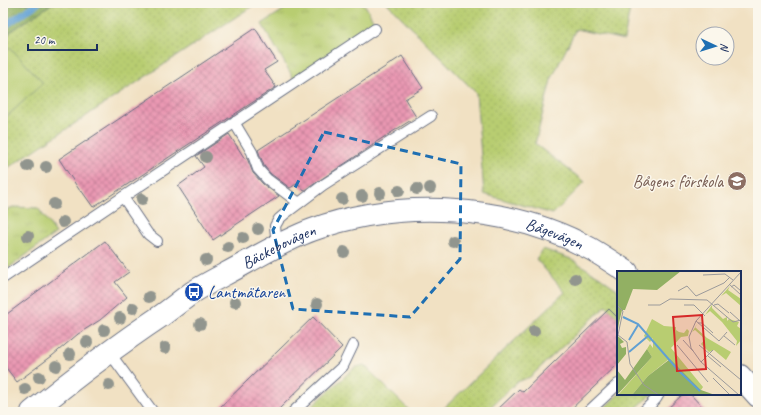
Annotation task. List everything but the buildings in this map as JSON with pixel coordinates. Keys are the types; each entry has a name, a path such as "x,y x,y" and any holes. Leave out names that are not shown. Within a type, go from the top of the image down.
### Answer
{"street":[{"name":"Bäckebovägen","path":"32,412 109,352 194,292 277,246 311,230 346,220 371,215 407,211 440,210 474,212"},
{"name":"Bågevägen","path":"474,212 504,217 566,238 591,249 626,271"},
{"path":"741,377 758,396"}],"lane":[{"path":"3,278 375,29"},
{"path":"277,246 275,226 279,219 286,213 323,185 431,116"},
{"path":"234,122 252,152 258,169 267,179 299,203"},
{"path":"123,197 148,234 157,241"},
{"path":"293,412 343,366 353,345"},
{"path":"109,352 152,412"},
{"path":"588,412 617,385"},
{"path":"643,412 658,395"}],"highlighted area":[{"path":"324,132 461,164 460,259 410,317 293,309 273,230"}],"green space":[{"path":"3,3 53,3 10,32 3,40"},
{"path":"53,3 257,3 3,171 3,40 10,32"},
{"path":"294,3 364,3 374,22 294,79 262,24"},
{"path":"387,3 631,3 624,40 576,29 551,80 535,144 585,182 553,214 484,194 476,93"},
{"path":"10,47 43,83 3,120 3,54"},
{"path":"13,207 38,208 56,233 3,272 3,211"},
{"path":"543,249 571,259 600,277 617,289 617,317 606,306 530,377 517,382 485,412 440,412 565,292 536,259"},
{"path":"364,365 411,412 306,412 354,368"},
{"path":"618,395 651,395 632,412 600,412"}],"waterway":[{"path":"3,27 38,3"}],"place":[{"name":"Bågens förskola","path":"737,181"},
{"name":"Lantmätaren","path":"194,292"}]}
